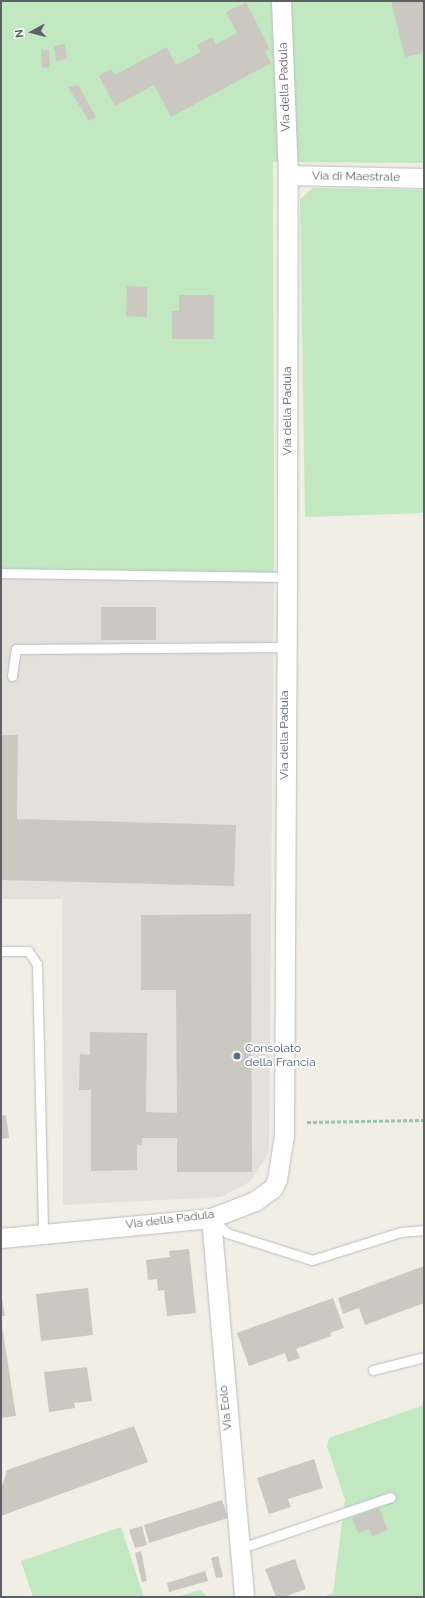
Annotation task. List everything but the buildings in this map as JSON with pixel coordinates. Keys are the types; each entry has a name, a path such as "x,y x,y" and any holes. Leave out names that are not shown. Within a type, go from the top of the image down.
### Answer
{"street":[{"name":"Via della Padula","path":"1,1238 211,1218 256,1201 273,1188 277,1179 284,1123 287,577 288,176 281,1"},
{"name":"Via di Maestrale","path":"288,176 424,178"},
{"name":"Via Eolo","path":"211,1218 224,1391 241,1548 244,1597"}],"lane":[{"path":"1,572 287,577"},
{"path":"12,676 16,649 286,647"},
{"path":"1,951 28,951 37,964 43,1234"},
{"path":"211,1218 227,1233 312,1260 401,1232 424,1230"},
{"path":"373,1370 424,1357"},
{"path":"241,1548 391,1497"}],"path":[{"path":"284,1123 424,1120"}],"shaded area":[{"path":"1,575 274,576 269,1152 251,1181 221,1197 63,1205 62,899 1,899"}],"green space":[{"path":"1,1 424,1 424,163 273,162 274,576 1,575"},
{"path":"313,188 424,190 424,513 305,517 300,199"},
{"path":"424,1405 424,1597 322,1597 333,1593 345,1500 327,1446 329,1438"},
{"path":"121,1527 144,1597 33,1597 21,1561"},
{"path":"200,1590 208,1597 176,1597"}],"place":[{"name":"Consolato della Francia","path":"237,1056"}]}
